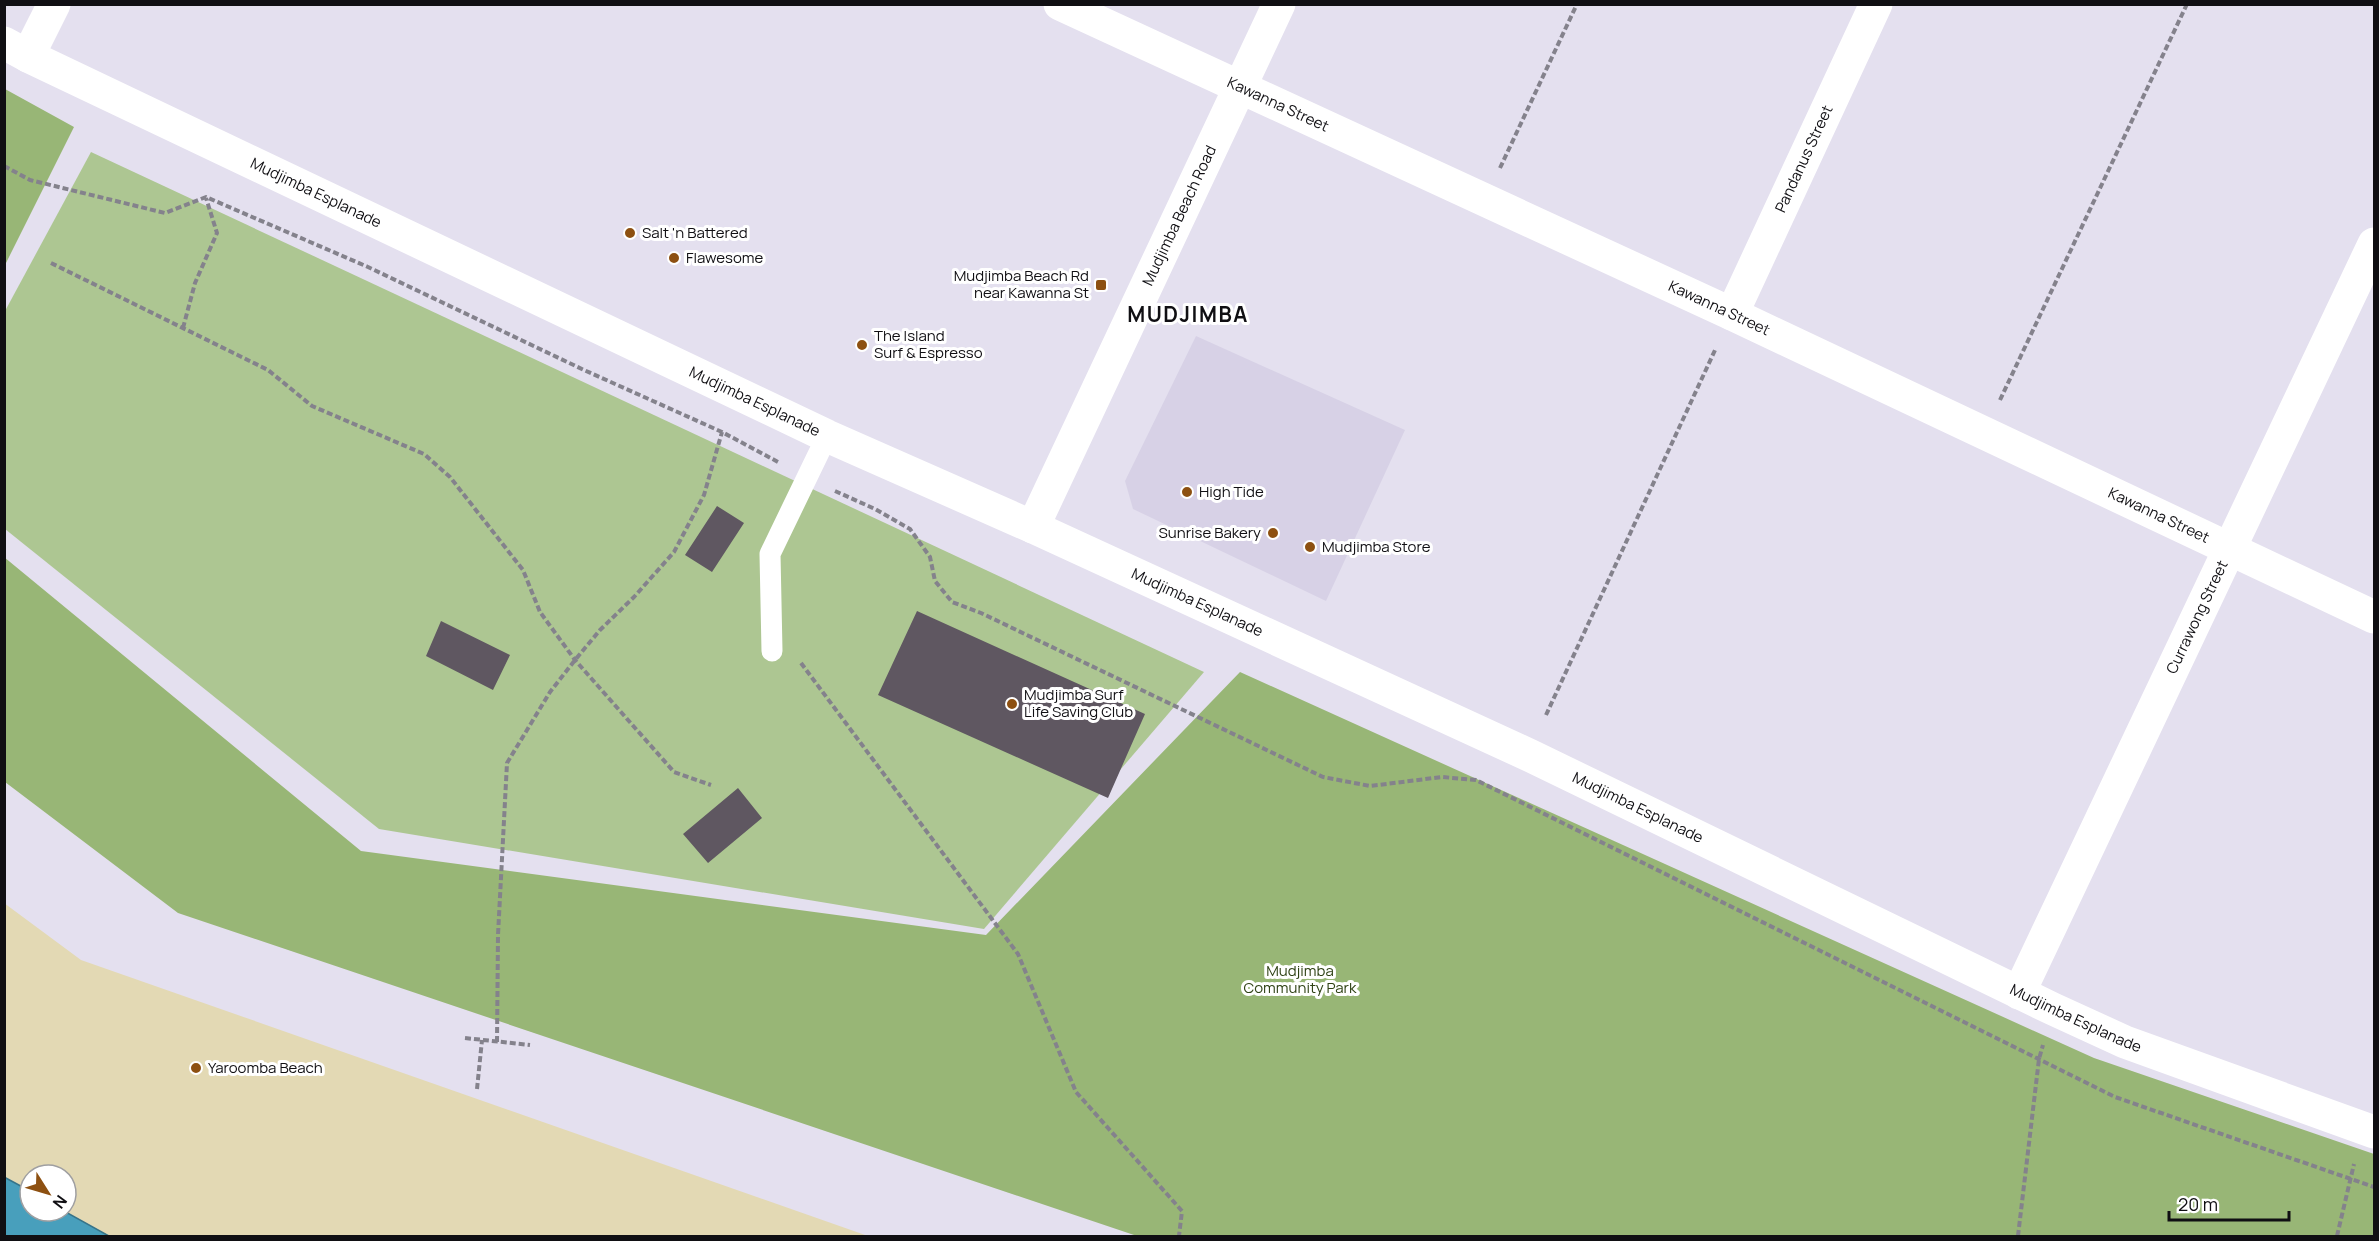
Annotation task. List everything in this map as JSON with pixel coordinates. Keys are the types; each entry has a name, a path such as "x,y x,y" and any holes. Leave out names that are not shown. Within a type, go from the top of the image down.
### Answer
{"street":[{"path":"16,49 54,4"},
{"name":"Kawanna Street","path":"1060,4 1732,314 2374,617"},
{"name":"Mudjimba Beach Road","path":"1033,527 1279,4"},
{"name":"Pandanus Street","path":"1732,314 1876,4"},
{"name":"Mudjimba Esplanade","path":"16,49 827,436 1033,527 1531,756 2053,1009 2125,1042 2368,1130"},
{"name":"Currawong Street","path":"2019,993 2374,244"}],"lane":[{"path":"772,651 770,554 827,436"}],"path":[{"path":"1485,201 1577,4"},
{"path":"1984,433 2187,4"},
{"path":"4,173 5,167 30,180 165,213 206,197 368,267 584,370 722,432 875,509 910,529 930,557 935,581 952,602 992,618 1323,777 1370,786 1442,777 1476,780 2115,1097 2374,1187"},
{"path":"183,328 195,283 217,233 206,197"},
{"path":"51,263 268,370 312,406 424,454 450,477 523,570 540,612 575,660 674,772 711,785"},
{"path":"1546,715 1732,314"},
{"path":"497,1042 502,838 507,763 550,692 575,660 600,630 634,597 674,552 704,495 722,432"},
{"path":"772,651 798,657 808,675 1018,954 1076,1092 1182,1211 1179,1236"},
{"path":"2018,1236 2039,1059 2053,1009"},
{"path":"465,1038 530,1045"},
{"path":"477,1089 482,1040"},
{"path":"2337,1236 2350,1179 2368,1130"}],"shaded area":[{"path":"1196,336 1405,430 1326,601 1133,509 1125,481"}],"green space":[{"path":"5,89 74,127 5,265"},
{"path":"91,152 1204,672 984,929 379,829 5,529 5,311"},
{"name":"Mudjimba Community Park","path":"4,557 361,851 986,935 1240,672 2094,1058 2374,1154 2374,1236 1137,1236 178,913 5,782"}],"sand":[{"name":"Yaroomba Beach","path":"4,903 81,960 868,1236 109,1236 78,1219 78,1163 18,1163 18,1184 5,1177"}],"water":[{"path":"4,1177 18,1185 18,1223 78,1223 78,1219 109,1236 5,1236"}],"building":[{"path":"717,506 744,523 712,572 685,555"},
{"name":"Mudjimba Surf Life Saving Club","path":"917,611 1145,714 1108,798 878,695"},
{"path":"441,621 510,655 493,690 426,656"},
{"path":"738,788 762,818 708,863 683,834"}],"place":[{"name":"Salt 'n Battered","path":"630,233"},
{"name":"Flawesome","path":"674,258"},
{"name":"Mudjimba Beach Rd near Kawanna St","path":"1101,285"},
{"name":"The Island Surf & Espresso","path":"862,345"},
{"name":"High Tide","path":"1187,492"},
{"name":"Sunrise Bakery","path":"1273,533"},
{"name":"Mudjimba Store","path":"1310,547"},
{"name":"Mudjimba Surf Life Saving Club","path":"1012,704"},
{"name":"Yaroomba Beach","path":"196,1068"}],"district":[{"name":"MUDJIMBA","path":"1188,315"}]}
